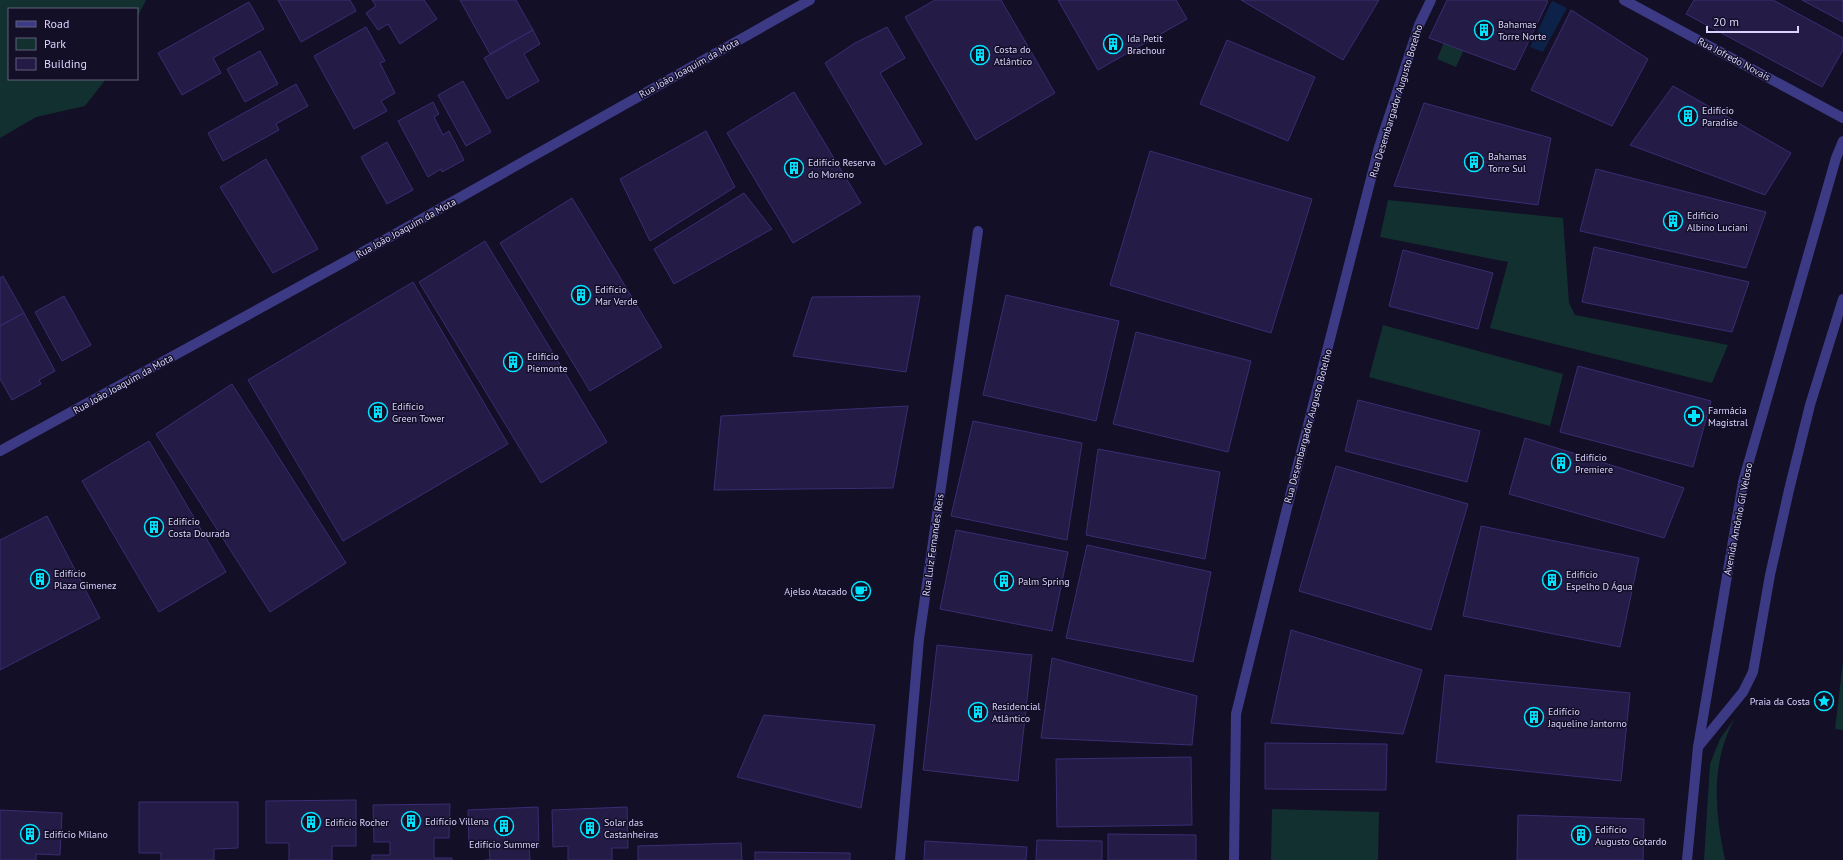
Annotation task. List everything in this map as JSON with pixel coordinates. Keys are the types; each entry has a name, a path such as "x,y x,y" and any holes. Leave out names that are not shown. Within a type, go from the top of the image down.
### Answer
{"street":[{"name":"Rua João Joaquim da Mota","path":"0,451 388,238 810,0"},
{"name":"Rua Desembargador Augusto Botelho","path":"1234,860 1236,714 1379,147 1419,25 1431,0"},
{"name":"Rua Jofredo Novais","path":"1624,0 1843,118"},
{"name":"Avenida Antônio Gil Veloso","path":"1687,860 1698,746 1743,482 1836,158 1843,141"},
{"name":"Rua Luiz Fernandes Reis","path":"900,860 919,639 978,231"},
{"path":"1698,746 1744,692 1753,672 1770,575 1789,490 1810,405 1843,299"}],"green space":[{"path":"0,0 146,0 138,16 138,8 8,8 8,80 105,80 85,106 36,117 0,138"},
{"path":"1462,0 1487,0 1456,67 1437,59"},
{"path":"1388,200 1563,218 1569,303 1575,315 1728,345 1712,383 1490,328 1508,262 1380,237"},
{"path":"1383,325 1563,374 1550,426 1369,377"},
{"path":"1843,662 1843,730 1835,729"},
{"path":"1735,718 1721,752 1718,770 1717,806 1725,860 1704,860 1710,764 1720,739"},
{"path":"1272,809 1379,812 1378,860 1271,860"}],"water":[{"path":"1552,1 1567,8 1543,52 1530,47"}],"building":[{"path":"278,0 350,0 356,11 301,42"},
{"path":"372,0 424,0 437,19 400,44 388,24 378,30 366,13 376,6"},
{"path":"460,0 516,0 533,30 490,54"},
{"name":"Costa do Atlântico","path":"935,0 1001,0 1055,93 976,140 905,17"},
{"name":"Ida Petit Brachour","path":"1058,0 1176,0 1187,19 1098,70"},
{"path":"1241,0 1379,0 1343,60"},
{"name":"Bahamas Torre Norte","path":"1447,0 1548,1 1515,70 1429,38"},
{"path":"1694,0 1773,0 1843,38 1843,50 1822,87 1686,14"},
{"path":"1802,0 1843,0 1843,22"},
{"path":"249,2 264,29 213,58 221,73 182,95 158,53"},
{"path":"1571,10 1648,59 1612,126 1531,90"},
{"path":"366,27 385,61 380,63 395,93 381,101 387,111 354,129 314,56"},
{"path":"887,27 905,58 880,73 922,144 885,165 825,63 855,43"},
{"path":"533,30 540,44 524,54 539,81 507,99 484,58"},
{"path":"1227,40 1315,77 1288,141 1200,104"},
{"path":"260,51 278,84 245,102 227,69"},
{"path":"463,81 491,132 466,146 438,95"},
{"path":"296,84 308,106 276,124 279,130 223,161 208,133"},
{"name":"Edifício Paradise","path":"1673,86 1791,153 1765,195 1630,145"},
{"name":"Edifício Reserva do Moreno","path":"794,92 861,203 793,243 727,133"},
{"path":"433,102 439,114 434,117 443,135 449,131 464,160 442,172 441,169 428,177 398,121"},
{"name":"Bahamas Torre Sul","path":"1424,103 1551,138 1538,205 1394,186"},
{"path":"706,131 735,187 650,241 620,179"},
{"path":"387,142 413,190 387,204 361,157"},
{"path":"1150,151 1312,199 1271,333 1110,285"},
{"path":"266,159 318,249 273,273 220,187"},
{"name":"Edifício Albino Luciani","path":"1596,169 1766,212 1746,268 1580,231"},
{"path":"744,193 772,229 674,284 654,249"},
{"name":"Edifício Mar Verde","path":"572,198 662,347 590,391 500,243"},
{"name":"Edifício Piemonte","path":"485,241 607,442 541,483 419,282"},
{"path":"1594,247 1749,282 1732,332 1582,302"},
{"path":"1403,250 1493,273 1478,329 1389,306"},
{"path":"3,276 24,313 0,326 0,278"},
{"name":"Edifício Green Tower","path":"413,282 508,444 343,541 248,380"},
{"path":"1006,295 1119,321 1096,421 983,395"},
{"path":"64,296 91,345 62,361 35,312"},
{"path":"920,296 906,372 793,356 812,297"},
{"path":"24,313 55,371 39,380 41,384 12,400 0,379 0,326"},
{"path":"1136,332 1251,361 1228,452 1113,424"},
{"path":"1578,366 1711,401 1693,467 1560,432"},
{"path":"232,384 346,563 270,612 156,434"},
{"path":"1358,400 1480,431 1467,482 1345,451"},
{"path":"908,406 893,488 714,490 721,416"},
{"path":"973,421 1082,443 1067,540 951,516"},
{"name":"Edifício Premiere","path":"1525,438 1684,488 1664,538 1509,494"},
{"name":"Edifício Costa Dourada","path":"149,441 226,572 159,612 82,481"},
{"path":"1098,449 1220,472 1205,559 1086,535"},
{"path":"1336,466 1468,504 1431,630 1299,591"},
{"name":"Edifício Plaza Gimenez","path":"47,516 100,618 0,670 0,540"},
{"name":"Edifício Espelho D Água","path":"1481,526 1639,558 1620,647 1463,616"},
{"name":"Palm Spring","path":"956,530 1068,552 1052,631 940,609"},
{"path":"1087,545 1211,572 1193,662 1066,638"},
{"path":"1291,630 1422,670 1403,734 1271,723"},
{"name":"Residencial Atlântico","path":"937,645 1032,655 1018,781 923,770"},
{"path":"1052,658 1197,696 1192,745 1041,738"},
{"name":"Edifício Jaqueline Jantorno","path":"1445,675 1630,693 1621,781 1436,762"},
{"path":"764,715 875,725 861,808 737,777"},
{"path":"1265,743 1387,744 1386,790 1265,789"},
{"path":"1191,757 1192,825 1057,827 1056,759"},
{"name":"Edifício Rocher","path":"356,800 356,846 332,846 332,860 289,860 289,843 266,843 266,801"},
{"path":"139,802 238,802 238,848 214,849 214,860 161,860 161,853 139,853"},
{"name":"Edifício Villena","path":"450,804 449,838 434,838 434,858 452,858 452,860 372,860 372,855 390,855 390,842 374,842 373,805"},
{"name":"Edifício Summer","path":"538,807 539,847 529,847 530,860 490,860 489,843 469,844 468,810"},
{"name":"Solar das Castanheiras","path":"627,807 628,848 612,848 612,860 568,860 568,846 553,847 552,810"},
{"name":"Edifício Milano","path":"0,810 62,813 60,855 36,854 36,860 0,860"},
{"name":"Edifício Augusto Gotardo","path":"1518,815 1644,819 1643,860 1517,860"},
{"path":"1108,834 1196,835 1196,860 1108,860"},
{"path":"1037,840 1102,841 1102,860 1036,860"},
{"path":"925,841 1027,847 1026,860 924,860"},
{"path":"741,843 742,860 638,860 638,846"},
{"path":"755,852 850,853 850,860 755,860"}],"place":[{"name":"Bahamas Torre Norte","path":"1484,30"},
{"name":"Ida Petit Brachour","path":"1113,44"},
{"name":"Costa do Atlântico","path":"980,55"},
{"name":"Edifício Paradise","path":"1688,116"},
{"name":"Bahamas Torre Sul","path":"1474,162"},
{"name":"Edifício Reserva do Moreno","path":"794,168"},
{"name":"Edifício Albino Luciani","path":"1673,221"},
{"name":"Edifício Mar Verde","path":"581,295"},
{"name":"Edifício Piemonte","path":"513,362"},
{"name":"Edifício Green Tower","path":"378,412"},
{"name":"Farmácia Magistral","path":"1694,416"},
{"name":"Edifício Premiere","path":"1561,463"},
{"name":"Edifício Costa Dourada","path":"154,527"},
{"name":"Edifício Plaza Gimenez","path":"40,579"},
{"name":"Edifício Espelho D Água","path":"1552,580"},
{"name":"Palm Spring","path":"1004,581"},
{"name":"Ajelso Atacado","path":"861,591"},
{"name":"Praia da Costa","path":"1824,701"},
{"name":"Residencial Atlântico","path":"978,712"},
{"name":"Edifício Jaqueline Jantorno","path":"1534,717"},
{"name":"Edifício Villena","path":"411,821"},
{"name":"Edifício Rocher","path":"311,822"},
{"name":"Edifício Summer","path":"504,826"},
{"name":"Solar das Castanheiras","path":"590,828"},
{"name":"Edifício Milano","path":"30,834"},
{"name":"Edifício Augusto Gotardo","path":"1581,835"}]}
